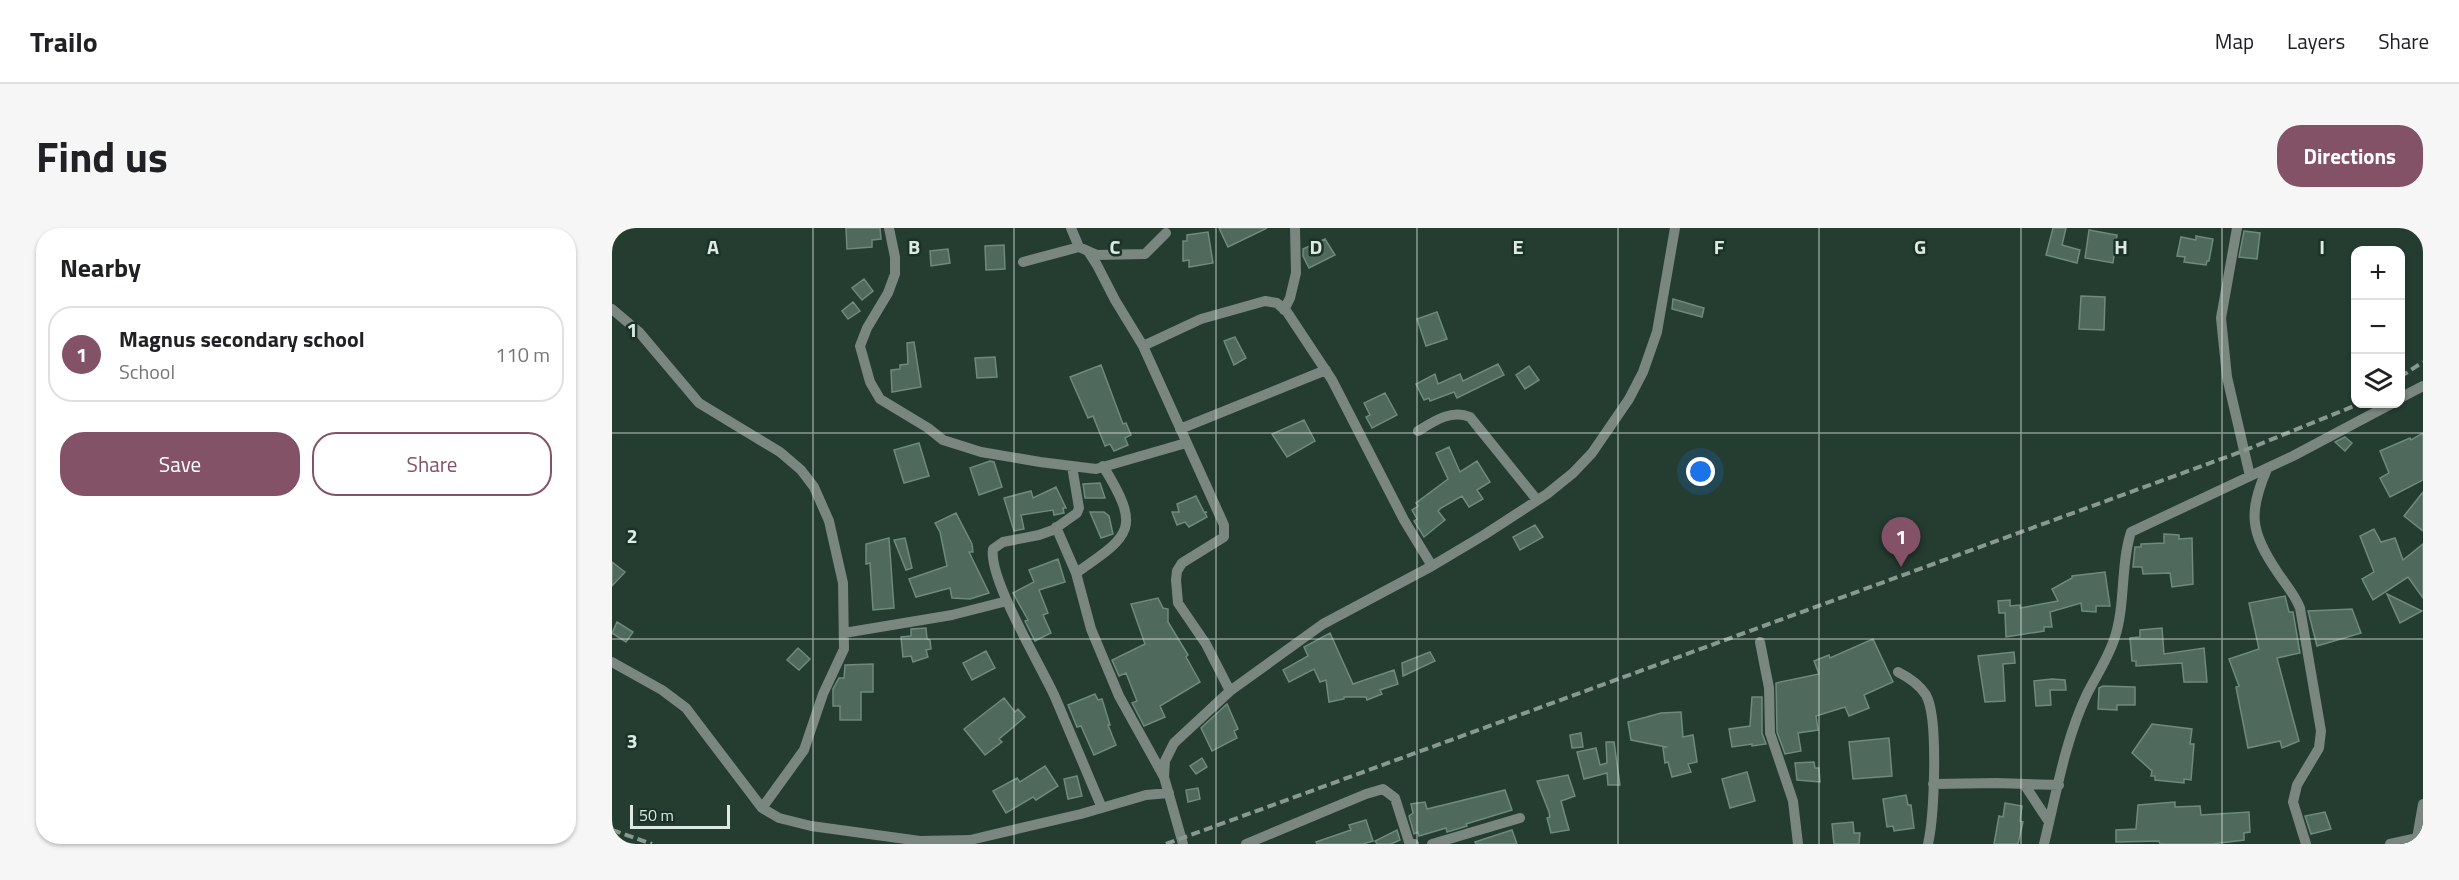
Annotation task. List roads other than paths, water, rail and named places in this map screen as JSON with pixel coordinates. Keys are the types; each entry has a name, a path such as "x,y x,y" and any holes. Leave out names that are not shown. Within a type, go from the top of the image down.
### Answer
{"street":[{"path":"889,228 896,257 895,274 888,293 867,328 860,346 870,381 880,399 928,428 943,440 981,452 1072,466 1096,469 1186,442"},
{"path":"1071,228 1143,346 1226,533 1224,537 1182,564 1177,571 1178,603 1206,645 1230,691"},
{"path":"1284,310 1290,298 1296,273 1294,228"},
{"path":"1164,777 1165,761 1174,743 1230,691 1323,624 1432,566 1538,500 1573,473 1592,453 1629,399 1644,372 1657,332 1675,228"},
{"path":"2237,228 2221,318 2227,377 2250,476"},
{"path":"1023,262 1083,249 1098,255 1144,254 1166,233"},
{"path":"1143,346 1201,319 1265,301 1277,303 1326,370 1404,520 1432,566"},
{"path":"612,309 639,332 699,403 780,452 801,470 814,487 829,521 843,583 844,649 823,694 804,750 762,808"},
{"path":"1180,429 1326,370"},
{"path":"2405,395 2423,386"},
{"path":"2044,844 2070,743 2088,694 2101,672 2115,638 2126,546 2131,532 2267,468 2383,408"},
{"path":"1418,431 1452,414 1470,417 1538,500"},
{"path":"1072,466 1079,508 1077,513 1039,535 1003,542 993,549 992,558 1007,601 1054,696 1102,808"},
{"path":"1076,573 1108,551 1125,533 1127,522 1125,509 1117,488 1103,466"},
{"path":"2267,468 2256,495 2253,516 2257,536 2300,608 2321,731 2319,748 2297,785 2293,802 2306,844"},
{"path":"1056,527 1076,573 1092,629 1119,696 1164,777 1183,844"},
{"path":"844,633 952,615 1007,601"},
{"path":"1760,642 1769,688 1770,734 1792,801 1798,844"},
{"path":"612,662 662,690 686,708 762,808 779,818 811,826 920,841 969,840 1146,795 1169,793"},
{"path":"1898,672 1918,685 1930,703 1933,784 1928,844"},
{"path":"1933,784 2059,785"},
{"path":"2024,784 2049,822"},
{"path":"1246,844 1357,797 1383,789 1395,798 1409,842 1414,844"},
{"path":"2390,844 2420,838 2423,804"},
{"path":"1433,843 1520,818"}],"railway":[{"path":"2405,374 2423,362"},
{"path":"1166,844 2243,451 2351,407"},
{"path":"612,830 652,844"}],"place":[{"name":"Magnus secondary school","path":"1901,567"}]}
